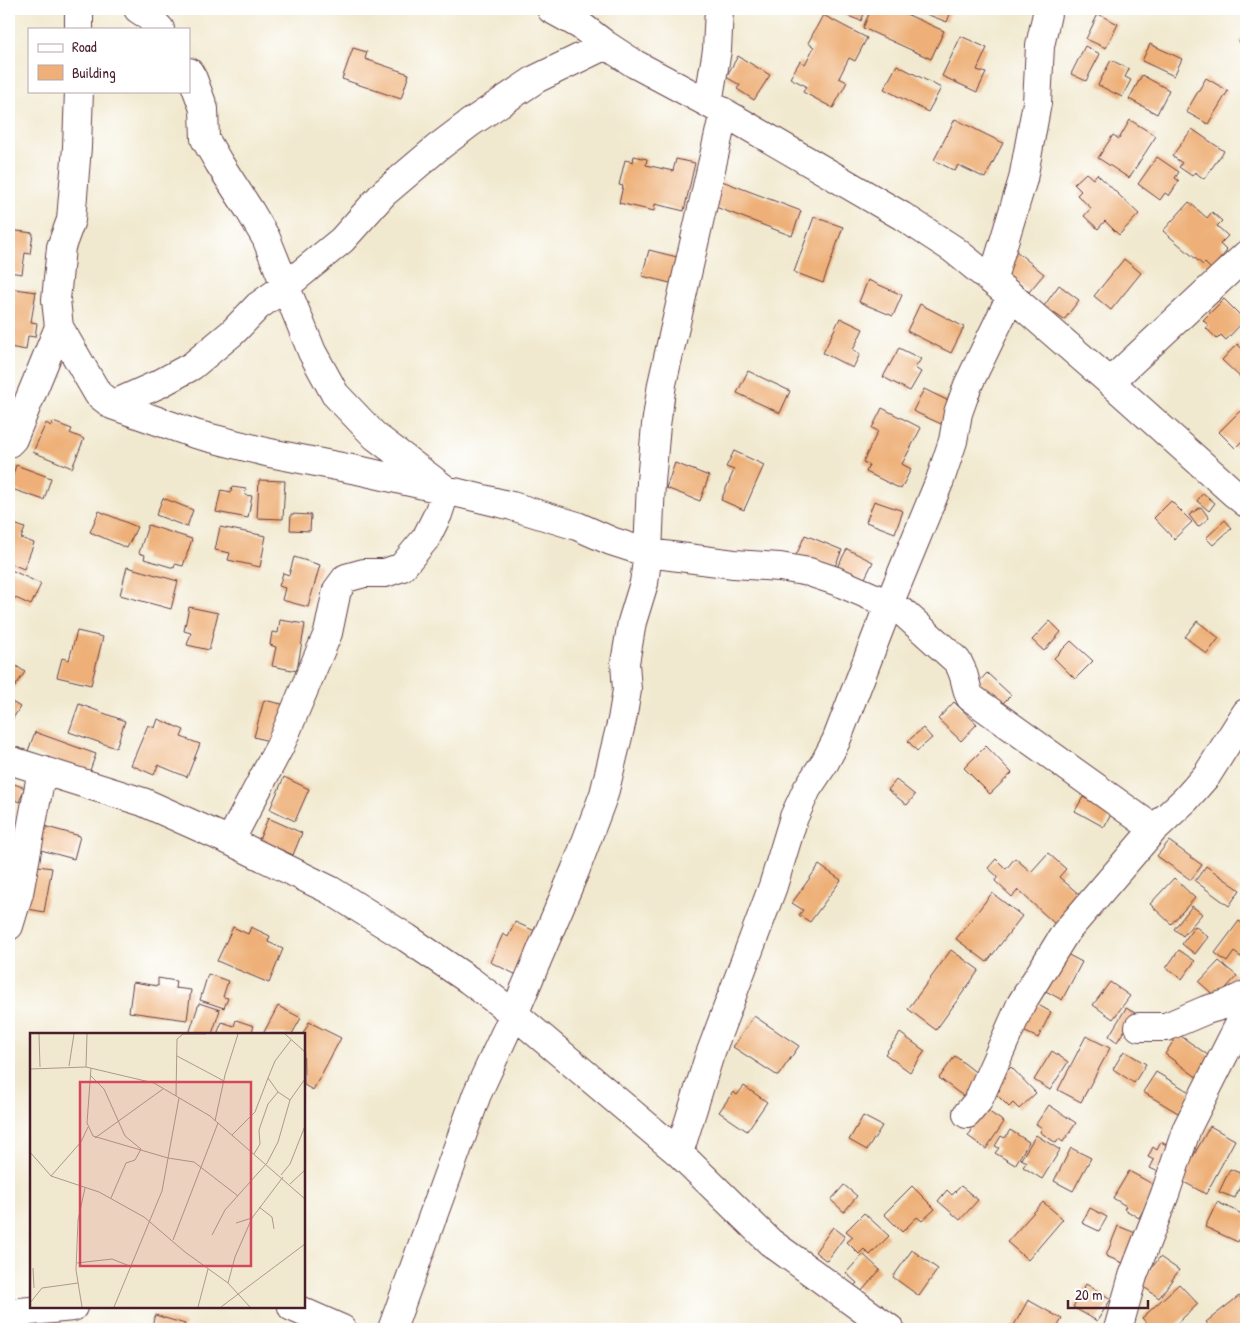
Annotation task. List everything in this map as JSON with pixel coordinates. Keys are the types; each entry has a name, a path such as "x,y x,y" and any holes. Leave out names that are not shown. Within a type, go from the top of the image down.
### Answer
{"street":[{"path":"79,9 79,28"},
{"path":"138,9 159,28"},
{"path":"551,9 580,25 635,64 716,107 902,216 953,249 1110,382 1246,503"},
{"path":"392,1329 477,1094 514,1014 575,871 604,794 622,720 627,690 626,663 632,622 644,583 648,552 656,425 662,384 716,107 719,9"},
{"path":"679,1153 709,1057 773,886 794,818 807,789 825,762 836,740 940,480 953,441 958,413 1001,288 1038,103 1040,46 1048,9"},
{"path":"112,405 159,384 192,366 234,332 258,306 286,286 342,240 384,193 437,148 536,80 606,45"},
{"path":"190,74 204,109 205,139 266,238 312,352 335,394 375,436 446,490"},
{"path":"9,443 13,439 58,327 56,300 61,247 71,220 77,148 79,92"},
{"path":"1110,382 1246,255"},
{"path":"58,327 98,394 112,405 204,436 270,453 362,471 512,506 577,526 611,541 648,552 809,572 836,580 889,604 906,614 957,661 963,670 966,688 970,696 1154,829"},
{"path":"230,841 280,746 328,633 337,590 346,578 364,573 385,573 402,567 426,538 438,514 446,490"},
{"path":"967,1114 978,1101 1021,1004 1065,933 1154,829 1186,799 1207,775 1246,714"},
{"path":"9,760 143,802 230,841 330,890 407,938 469,980 514,1014 679,1153 770,1242 890,1329"},
{"path":"9,926 19,893 42,770"},
{"path":"1139,1027 1166,1027 1246,995"},
{"path":"1118,1329 1133,1276 1165,1194 1187,1128 1246,1011"},
{"path":"9,1313 62,1308"},
{"path":"294,1308 342,1329"}],"building":[{"path":"845,9 866,9 861,21 843,14"},
{"path":"871,9 895,9 944,31 931,59 863,28"},
{"path":"922,9 952,9 947,22 921,12"},
{"path":"1098,14 1118,24 1106,48 1086,39"},
{"path":"823,15 867,38 855,61 849,58 839,78 847,82 833,108 803,92 806,86 790,78 800,61 805,64 814,47 808,43"},
{"path":"1246,31 1246,46 1239,42"},
{"path":"961,36 987,48 977,70 986,73 977,92 942,76"},
{"path":"1150,44 1182,59 1174,76 1142,61"},
{"path":"1085,46 1100,54 1086,81 1071,74"},
{"path":"353,48 367,52 365,59 409,74 401,99 342,79"},
{"path":"738,56 770,75 754,100 737,89 740,85 726,77"},
{"path":"1111,60 1129,69 1125,77 1131,80 1122,97 1098,85"},
{"path":"897,65 941,88 928,112 884,89"},
{"path":"1142,75 1169,90 1157,114 1129,99"},
{"path":"1206,78 1228,91 1208,124 1186,112"},
{"path":"955,119 1003,143 985,178 958,165 955,171 934,160"},
{"path":"1130,120 1156,136 1129,178 1098,158 1113,135 1119,139"},
{"path":"1192,129 1224,151 1204,179 1195,172 1192,176 1179,167 1182,163 1172,156"},
{"path":"634,156 647,159 646,165 673,171 676,159 695,163 684,211 655,204 654,211 619,203 623,186 619,185 625,160 633,162"},
{"path":"1157,157 1179,172 1175,178 1179,181 1169,196 1165,193 1160,200 1138,184"},
{"path":"1086,173 1093,179 1097,174 1139,214 1119,235 1105,221 1098,229 1084,216 1091,208 1077,195 1081,191 1074,184"},
{"path":"722,181 801,211 792,236 713,206"},
{"path":"1189,202 1207,218 1212,212 1222,221 1217,226 1228,236 1220,244 1227,251 1211,269 1205,263 1203,265 1163,231"},
{"path":"814,217 843,227 823,283 794,272"},
{"path":"9,230 33,233 30,254 25,253 22,274 9,272"},
{"path":"649,250 681,258 674,284 642,276"},
{"path":"1016,251 1044,274 1029,292 1001,269"},
{"path":"1124,259 1141,273 1111,310 1094,296"},
{"path":"868,280 902,295 893,316 859,302"},
{"path":"1059,285 1079,300 1064,320 1044,306"},
{"path":"9,288 36,292 31,322 37,323 35,337 28,336 26,350 9,347"},
{"path":"1224,299 1245,320 1226,340 1221,335 1217,339 1206,328 1209,326 1203,320"},
{"path":"920,304 964,327 951,353 907,331"},
{"path":"840,318 863,329 853,350 860,354 853,368 823,353"},
{"path":"1237,344 1246,352 1246,375 1242,379 1222,360"},
{"path":"899,348 921,359 915,368 921,372 910,391 883,377"},
{"path":"748,371 790,391 780,413 737,393"},
{"path":"924,389 951,402 941,424 913,411"},
{"path":"9,395 22,399 9,431"},
{"path":"882,408 921,428 902,464 911,469 901,489 866,472 869,465 863,462 878,431 872,428"},
{"path":"1240,411 1246,417 1246,437 1235,448 1219,432"},
{"path":"53,422 72,429 70,433 84,439 72,468 33,452 46,423 51,426"},
{"path":"734,451 764,465 744,510 721,500 734,470 726,467"},
{"path":"675,463 709,476 700,501 666,488"},
{"path":"16,465 51,478 44,500 9,488"},
{"path":"259,480 285,481 283,519 257,518"},
{"path":"232,487 246,489 245,495 252,496 248,518 216,512 221,490 231,492"},
{"path":"1203,493 1215,503 1209,511 1197,501"},
{"path":"163,498 193,510 187,527 156,515"},
{"path":"874,501 903,511 895,533 866,522"},
{"path":"1171,501 1192,522 1174,539 1154,518"},
{"path":"1201,507 1209,518 1198,527 1189,515"},
{"path":"99,511 137,527 127,548 90,532"},
{"path":"291,514 311,515 310,531 290,530"},
{"path":"1225,520 1232,528 1213,545 1206,538"},
{"path":"9,522 25,528 21,538 34,543 24,569 9,563"},
{"path":"148,525 192,539 183,566 175,564 174,568 144,559 145,555 139,553"},
{"path":"220,527 266,536 260,567 228,560 230,553 215,550"},
{"path":"805,535 842,550 832,573 795,558"},
{"path":"847,549 873,562 863,582 836,569"},
{"path":"294,557 320,565 308,607 282,600 285,588 279,586 283,573 289,575"},
{"path":"127,567 178,581 171,609 120,595"},
{"path":"9,569 41,584 31,605 9,595"},
{"path":"189,607 218,613 209,650 187,645 191,633 184,631"},
{"path":"280,620 305,624 297,671 272,666 276,647 270,645 272,632 278,633"},
{"path":"1050,621 1061,632 1044,651 1032,640"},
{"path":"1197,621 1219,638 1207,654 1185,637"},
{"path":"77,631 103,637 91,685 57,677 62,658 69,660"},
{"path":"1071,641 1093,661 1075,679 1054,658"},
{"path":"9,661 25,672 14,688 9,684"},
{"path":"987,673 1011,695 996,710 973,688"},
{"path":"9,700 20,707 9,725"},
{"path":"264,700 286,705 276,743 254,737"},
{"path":"954,702 977,724 961,741 938,719"},
{"path":"79,704 125,721 116,748 69,732"},
{"path":"158,719 184,730 181,737 200,744 187,777 158,765 154,775 131,765 148,725 155,728"},
{"path":"923,728 932,738 917,751 908,741"},
{"path":"35,732 96,754 89,773 28,751"},
{"path":"986,746 1012,773 990,794 964,768"},
{"path":"284,777 309,789 295,821 270,809"},
{"path":"896,780 915,795 907,805 888,790"},
{"path":"9,782 25,788 19,802 15,800 9,815"},
{"path":"1083,797 1112,813 1104,827 1075,811"},
{"path":"268,818 302,833 293,855 259,840"},
{"path":"36,824 80,836 74,859 30,847"},
{"path":"1169,841 1202,865 1191,880 1157,856"},
{"path":"1048,853 1066,869 1059,877 1081,896 1055,924 1018,890 1012,897 995,881 998,877 988,868 996,859 1006,869 1015,858 1031,872"},
{"path":"31,865 52,868 44,912 23,908"},
{"path":"819,865 841,880 810,922 799,915 803,910 792,903"},
{"path":"1206,866 1240,890 1229,906 1195,881"},
{"path":"1174,878 1195,898 1171,924 1150,904"},
{"path":"992,893 1022,916 987,962 956,939"},
{"path":"1192,906 1202,914 1183,936 1174,929"},
{"path":"1239,921 1246,926 1246,950 1241,957 1234,952 1227,962 1215,953"},
{"path":"515,922 537,932 517,975 490,962 503,934 508,937"},
{"path":"1195,926 1208,937 1195,954 1182,944"},
{"path":"233,927 248,934 251,927 270,936 268,942 283,949 269,983 217,961"},
{"path":"951,950 979,970 936,1030 908,1009"},
{"path":"1179,950 1195,961 1182,979 1166,968"},
{"path":"1063,952 1082,962 1062,1000 1044,990"},
{"path":"1219,961 1237,976 1217,998 1199,982"},
{"path":"208,974 228,981 223,997 228,998 224,1008 200,1000"},
{"path":"158,978 176,981 175,988 191,990 187,1020 129,1012 133,982 158,986"},
{"path":"1110,982 1130,996 1113,1019 1093,1005"},
{"path":"1031,1001 1051,1012 1038,1038 1017,1028"},
{"path":"199,1003 220,1010 212,1033 189,1033"},
{"path":"278,1006 301,1018 293,1033 264,1033"},
{"path":"1126,1008 1135,1013 1117,1042 1109,1036"},
{"path":"754,1016 799,1046 778,1076 733,1047"},
{"path":"236,1020 254,1026 251,1033 217,1033 222,1022 234,1026"},
{"path":"309,1022 341,1038 313,1090 305,1086 304,1033"},
{"path":"900,1033 925,1051 910,1072 885,1054"},
{"path":"1178,1034 1212,1058 1198,1078 1165,1054"},
{"path":"1086,1036 1110,1048 1081,1102 1058,1090"},
{"path":"1052,1051 1068,1062 1050,1090 1034,1080"},
{"path":"1124,1051 1146,1064 1134,1083 1113,1069"},
{"path":"955,1056 983,1078 967,1099 939,1078"},
{"path":"1011,1067 1036,1093 1019,1109 1013,1103 1009,1107 996,1094 1000,1090 994,1084"},
{"path":"1156,1072 1191,1093 1178,1113 1143,1092"},
{"path":"744,1086 767,1102 747,1131 719,1112 733,1092 737,1095"},
{"path":"1049,1105 1076,1123 1063,1142 1059,1139 1056,1143 1040,1132 1042,1128 1036,1124"},
{"path":"985,1109 1004,1122 986,1149 968,1136 972,1130 968,1127"},
{"path":"863,1116 882,1126 867,1150 849,1140"},
{"path":"1210,1126 1235,1140 1206,1194 1180,1180"},
{"path":"1010,1130 1029,1142 1015,1165 995,1153 999,1148 995,1146 1001,1136 1005,1138"},
{"path":"1036,1135 1060,1150 1042,1179 1023,1167 1027,1162 1021,1159"},
{"path":"1161,1142 1176,1150 1163,1174 1150,1168 1154,1160 1148,1157 1153,1147 1157,1150"},
{"path":"1071,1148 1091,1158 1073,1191 1054,1181"},
{"path":"1230,1169 1245,1175 1235,1198 1219,1192"},
{"path":"1129,1171 1156,1186 1139,1218 1124,1209 1126,1206 1113,1198"},
{"path":"844,1185 857,1196 844,1212 831,1200"},
{"path":"912,1186 935,1209 922,1221 917,1217 902,1232 884,1214"},
{"path":"961,1186 978,1200 960,1220 938,1201 947,1190 952,1195"},
{"path":"1043,1202 1063,1219 1028,1260 1007,1242"},
{"path":"1217,1202 1246,1216 1246,1224 1238,1242 1205,1227"},
{"path":"1090,1208 1107,1217 1099,1231 1082,1223"},
{"path":"864,1213 889,1236 870,1255 864,1249 859,1254 847,1242 853,1237 846,1231"},
{"path":"1118,1226 1143,1236 1130,1266 1106,1256"},
{"path":"833,1227 845,1236 827,1261 815,1252"},
{"path":"912,1250 938,1269 919,1296 893,1277"},
{"path":"863,1254 880,1270 861,1292 854,1286 857,1283 846,1273"},
{"path":"1160,1257 1179,1270 1159,1298 1140,1284"},
{"path":"1086,1284 1111,1299 1097,1321 1073,1307"},
{"path":"1179,1284 1198,1304 1171,1329 1152,1329 1142,1318"},
{"path":"1239,1296 1246,1305 1246,1329 1212,1329 1206,1322"},
{"path":"1028,1300 1062,1319 1056,1329 1012,1329"},
{"path":"155,1315 185,1324 183,1329 151,1329"}]}
